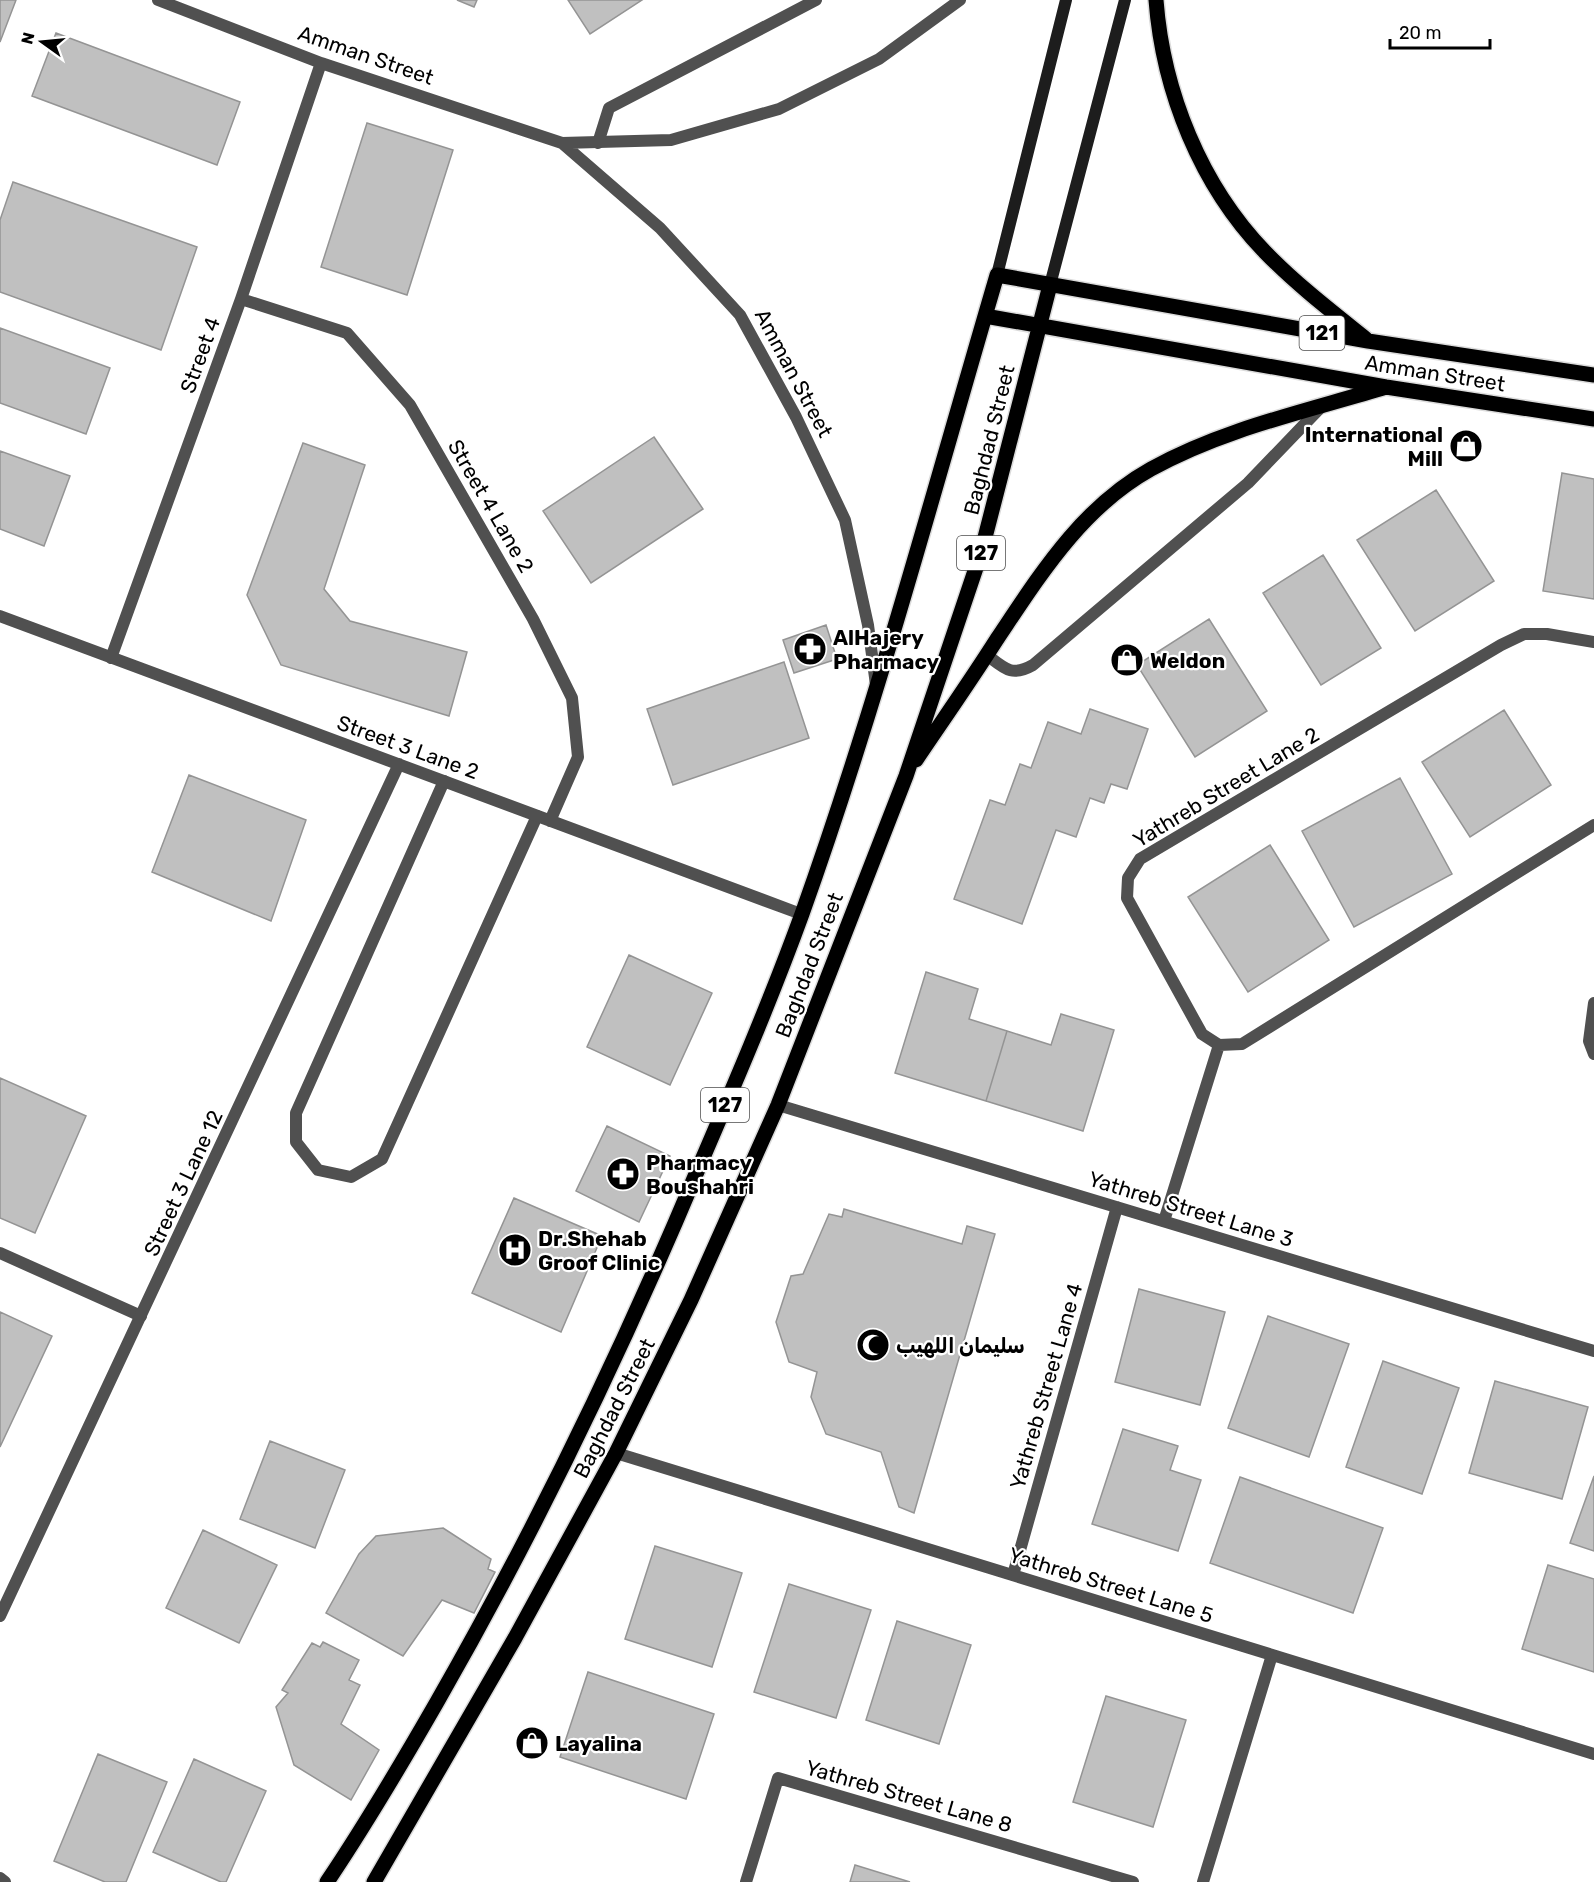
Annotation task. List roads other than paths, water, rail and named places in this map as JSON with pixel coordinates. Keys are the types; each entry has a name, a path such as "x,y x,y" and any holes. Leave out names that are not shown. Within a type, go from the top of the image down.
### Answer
{"main road":[{"name":"Baghdad Street","path":"327,1882 404,1758 465,1653 523,1546 588,1416 659,1263 733,1086 801,914 877,688 997,275 1066,0"},
{"name":"Baghdad Street","path":"374,1882 509,1648 616,1453 691,1300 777,1105 906,776 981,553 1125,0"},
{"path":"1156,0 1171,81 1195,151 1214,186 1239,222 1264,252 1302,287 1368,341"},
{"name":"Amman Street","path":"997,275 1368,341 1594,375"},
{"name":"Amman Street","path":"985,316 1386,387 1594,420"},
{"path":"906,776 1059,549 1108,498 1149,470 1195,447 1386,387"}],"street":[{"name":"Amman Street","path":"158,0 321,63 562,143 671,140 779,109 879,59 960,0"},
{"path":"598,143 609,108 816,0"},
{"name":"Street 4","path":"111,658 241,299 321,63"},
{"name":"Amman Street","path":"562,143 660,228 740,315 796,417 844,520 868,625 877,688"},
{"name":"Street 4 Lane 2","path":"241,299 347,333 410,405 533,619 572,698 578,757 550,820"},
{"path":"987,655 1005,669 1012,671 1019,672 1034,665 1253,479 1321,407"},
{"name":"Street 3 Lane 2","path":"0,616 801,914"},
{"name":"Yathreb Street Lane 2","path":"1219,1045 1202,1034 1127,898 1128,878 1140,859 1501,645 1524,634 1547,634 1594,642"},
{"name":"Street 3 Lane 12","path":"0,1616 399,764"},
{"path":"444,781 296,1113 296,1142 318,1170 351,1177 382,1159 537,816"},
{"path":"1164,1221 1219,1045 1242,1044 1594,825"},
{"path":"1594,1003 1589,1041 1594,1054"},
{"name":"Yathreb Street Lane 3","path":"777,1105 1594,1351"},
{"name":"Yathreb Street Lane 4","path":"1013,1575 1117,1207"},
{"path":"0,1253 141,1316"},
{"name":"Yathreb Street Lane 5","path":"616,1453 1594,1754"},
{"path":"1203,1882 1272,1655"},
{"name":"Yathreb Street Lane 8","path":"746,1882 778,1778 1133,1882"},
{"path":"0,1878 5,1882"}],"place":[{"name":"International Mill","path":"1466,446"},
{"name":"AlHajery Pharmacy","path":"810,649"},
{"name":"Weldon","path":"1127,660"},
{"name":"Pharmacy Boushahri","path":"623,1174"},
{"name":"Dr.Shehab Groof Clinic","path":"515,1250"},
{"name":"سليمان اللهيب","path":"873,1345"},
{"name":"Layalina","path":"532,1743"}]}
